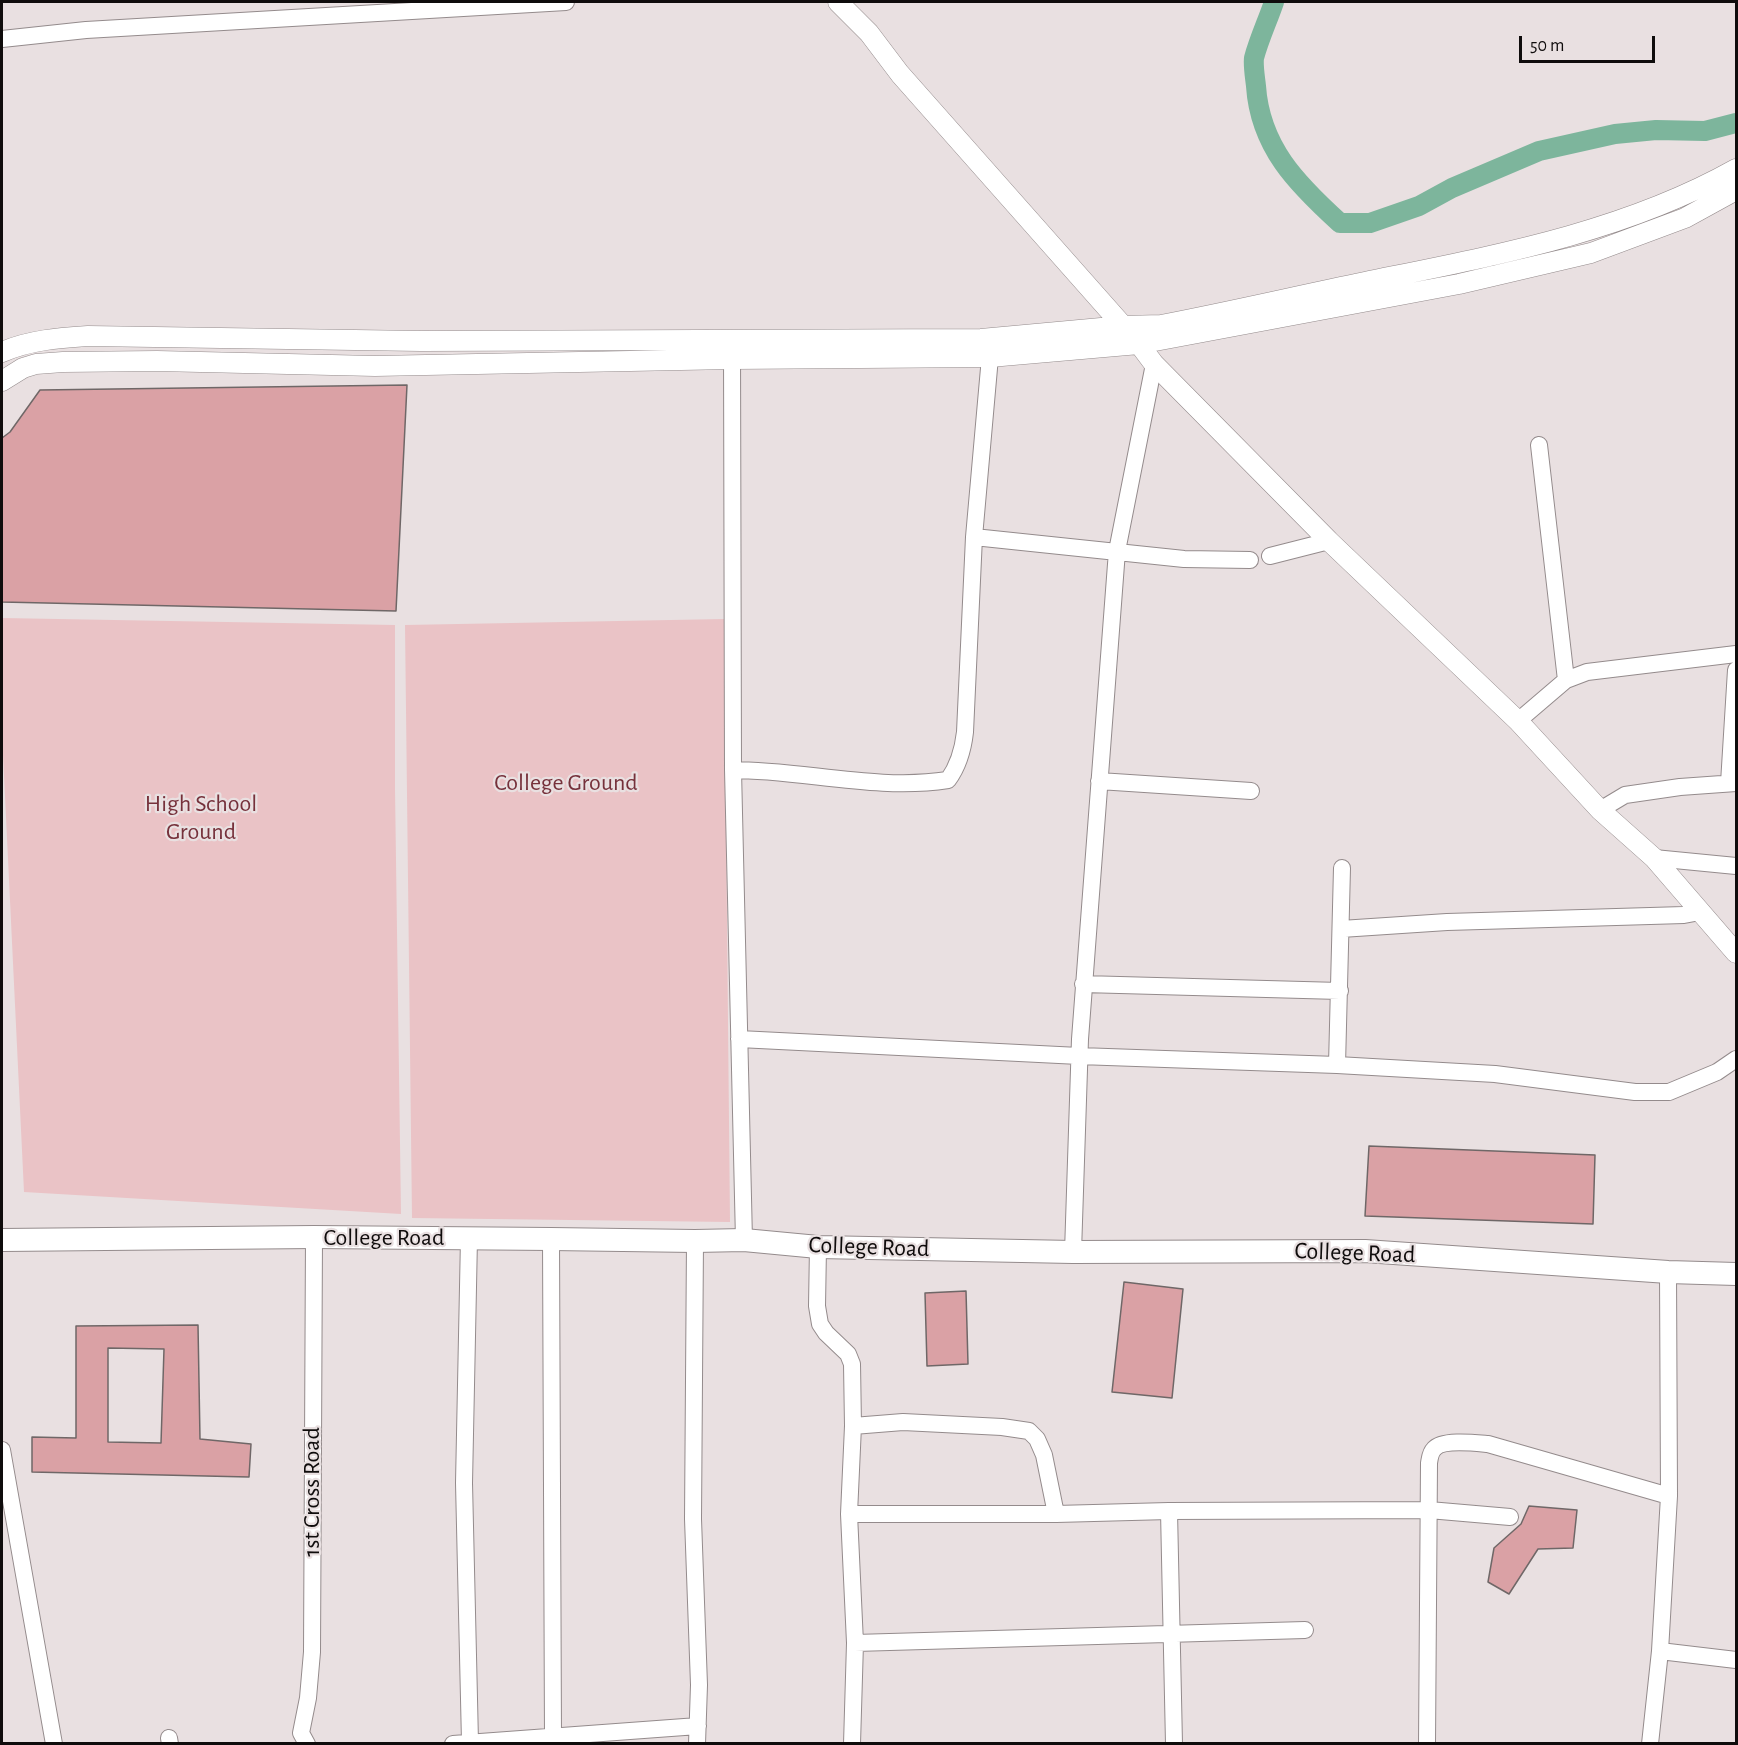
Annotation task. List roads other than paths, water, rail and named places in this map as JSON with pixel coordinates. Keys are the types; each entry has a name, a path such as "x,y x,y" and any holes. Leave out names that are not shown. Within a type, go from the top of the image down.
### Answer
{"main road":[{"name":"College Road","path":"2,1240 314,1237 744,1240 818,1247 1073,1252 1365,1251 1668,1272 1737,1274"}],"street":[{"path":"2,39 86,30 566,2"},
{"path":"838,2 869,33 938,117 1139,344 1154,364 1329,541 1518,721 1600,810 1654,858 1737,953"},
{"path":"2,381 23,368 36,364 63,362 157,361 375,366 981,339 1123,326 1161,325 1442,267 1553,240 1652,210 1737,169"},
{"path":"2,352 27,343 53,338 88,336 421,341 990,357 1139,344 1459,284 1591,253 1685,218 1737,190"},
{"path":"732,349 733,770 744,1240"},
{"path":"733,770 758,770 899,782 948,780 956,770 963,750 965,732 974,537 990,357"},
{"path":"1073,1252 1083,984 1117,551 1154,364"},
{"path":"1539,445 1566,680"},
{"path":"974,537 1184,559 1250,561"},
{"path":"1270,556 1329,541"},
{"path":"1518,721 1566,680 1598,669 1737,654"},
{"path":"1600,810 1625,795 1680,787 1733,783 1737,670"},
{"path":"1099,781 1251,791"},
{"path":"1654,858 1737,866"},
{"path":"1337,1065 1342,868"},
{"path":"1341,929 1612,915 1684,915 1700,912"},
{"path":"1083,984 1340,991"},
{"path":"739,1039 1495,1074 1635,1092 1669,1092 1717,1072 1737,1059"},
{"name":"1st Cross Road","path":"307,1743 301,1733 308,1698 312,1652 314,1237"},
{"path":"469,1238 462,1743 698,1726"},
{"path":"552,1239 553,1737"},
{"path":"695,1241 693,1518 699,1685 697,1743"},
{"path":"818,1247 820,1324 826,1334 843,1347 852,1364 853,1426 849,1514 855,1643 852,1743"},
{"path":"1650,1743 1660,1650 1669,1496 1668,1272"},
{"path":"853,1426 903,1422 1002,1427 1029,1431 1037,1439 1044,1455 1056,1514"},
{"path":"1427,1743 1429,1463 1431,1451 1437,1446 1468,1442 1509,1449 1669,1496"},
{"path":"2,1462 54,1743"},
{"path":"849,1514 1429,1510 1510,1517"},
{"path":"1169,1511 1174,1743"},
{"path":"855,1643 1305,1630"},
{"path":"1660,1650 1737,1660"}],"waterway":[{"path":"1274,2 1254,58 1259,108 1265,128 1283,163 1309,194 1340,223 1370,223 1419,206 1452,188 1539,151 1615,134 1656,130 1705,131 1736,123"}],"park label":[{"name":"College Ground","path":"566,783"},
{"name":"High School Ground","path":"201,818"}]}
